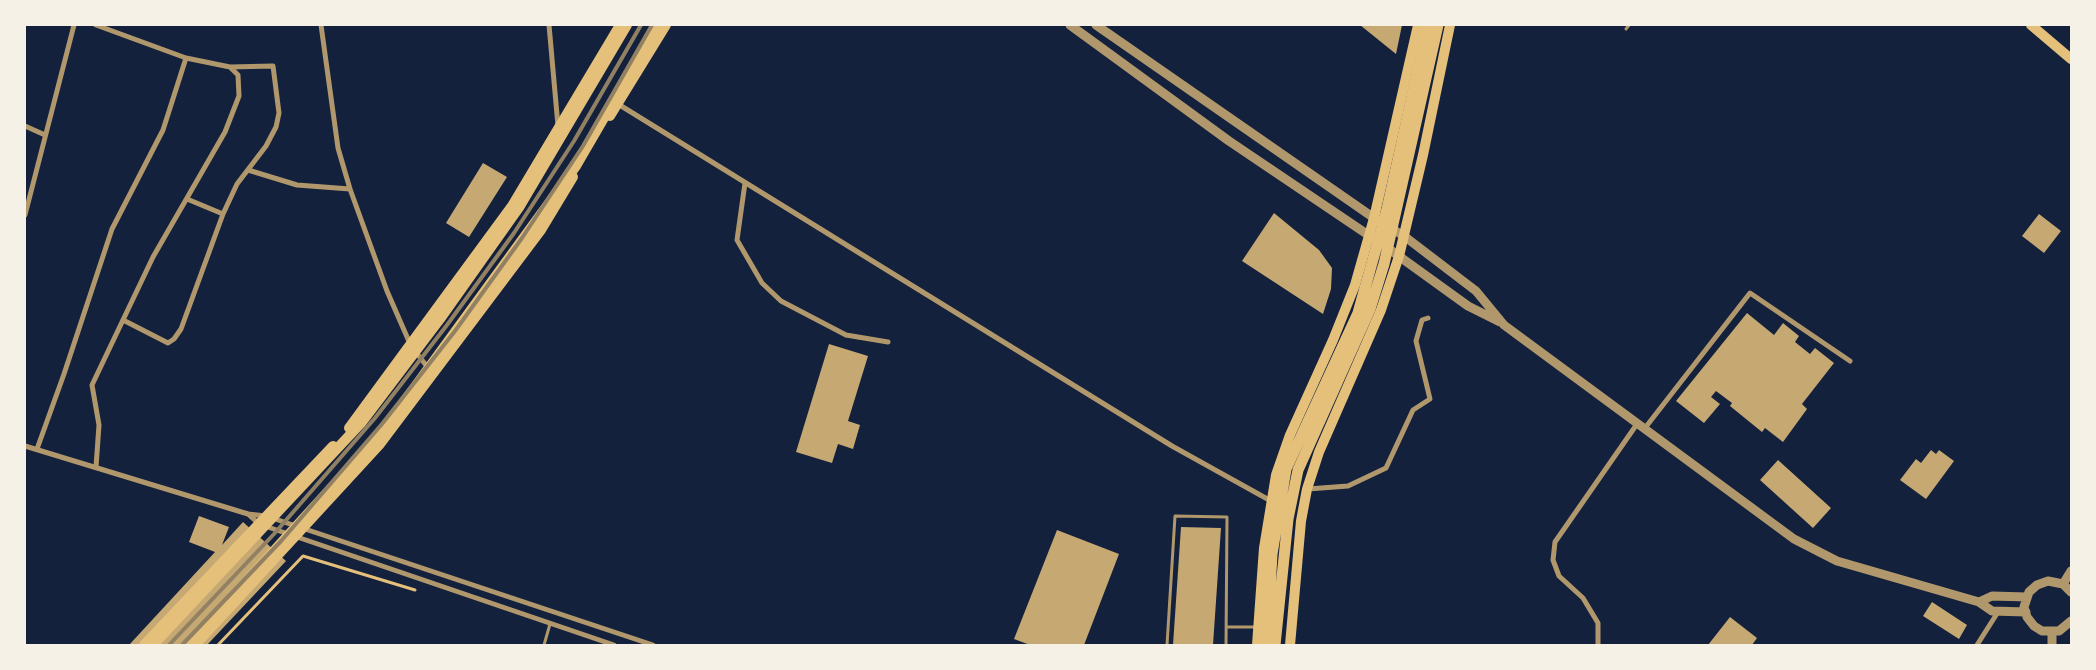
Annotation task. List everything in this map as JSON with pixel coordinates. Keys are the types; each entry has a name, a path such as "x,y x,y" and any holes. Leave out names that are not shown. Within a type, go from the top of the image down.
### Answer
{"highway":[{"path":"1267,645 1272,554 1286,469 1358,313 1387,209 1428,25"},
{"path":"1275,645 1288,519 1298,470 1370,309 1384,264 1438,25"}],"main road":[{"path":"144,645 356,421 512,206 620,25"},
{"path":"153,645 362,422 440,319 520,206 627,25"},
{"path":"188,645 382,432 576,166 658,25"},
{"path":"195,645 380,444 540,230 666,25"},
{"path":"1258,645 1264,548 1276,475 1290,435 1334,340 1354,285 1374,218 1418,25"},
{"path":"1290,645 1302,521 1307,489 1319,452 1381,310 1399,256 1423,155 1450,25"},
{"path":"2031,25 2071,59"}],"street":[{"path":"25,215 74,25"},
{"path":"96,25 186,58 230,67 273,66 279,113 276,127 266,146 237,184 223,214 181,330 174,339 168,342 123,320"},
{"path":"321,25 338,148 350,189 386,291 411,346 433,373"},
{"path":"549,25 559,129"},
{"path":"1070,25 1229,141 1399,256 1468,306 1504,325 1794,538 1837,561 1979,602 1998,612 2026,612"},
{"path":"1096,25 1374,218 1404,236 1476,291 1504,325"},
{"path":"37,449 112,229 163,130 186,58"},
{"path":"96,467 99,425 92,385 154,257 225,132 239,96 238,75 230,67"},
{"path":"618,104 1172,446 1271,501"},
{"path":"25,126 45,135"},
{"path":"248,170 297,185 350,189"},
{"path":"745,183 738,240 762,283 781,300 846,335 888,342"},
{"path":"187,199 223,214"},
{"path":"1598,645 1598,623 1583,598 1559,576 1553,560 1555,542 1641,426 1750,293 1850,361"},
{"path":"1307,489 1348,486 1386,468 1414,410 1430,399 1416,341 1422,320 1428,318"},
{"path":"25,446 248,514 298,532 653,645"},
{"path":"248,514 433,582 614,645"},
{"path":"2062,584 2071,571"},
{"path":"2071,592 2062,584 2048,581 2029,592 2024,607 2026,617 2034,626 2042,631 2059,631 2071,621"},
{"path":"1979,602 1992,596 2027,597"},
{"path":"1977,645 1998,612"},
{"path":"2052,632 2052,645"}],"lane":[{"path":"1167,645 1175,516 1228,517 1226,645"},
{"path":"544,645 550,623"},
{"path":"1226,627 1259,627"}],"path":[{"path":"218,645 303,556 430,595 433,582"}],"building":[{"path":"1360,25 1402,25 1396,54"},
{"path":"483,163 507,177 469,237 446,223"},
{"path":"1274,213 1319,250 1332,268 1331,289 1323,314 1242,261"},
{"path":"2039,214 2061,231 2044,253 2022,236"},
{"path":"1747,313 1774,335 1783,323 1799,336 1795,342 1810,354 1815,348 1834,363 1802,404 1807,409 1783,442 1765,428 1762,432 1730,406 1732,403 1716,391 1711,397 1720,404 1704,423 1676,401"},
{"path":"829,344 868,356 848,421 860,425 853,449 838,444 832,463 796,452"},
{"path":"1931,450 1936,454 1939,450 1954,461 1926,499 1900,480 1916,459 1921,463"},
{"path":"1778,460 1831,508 1813,528 1760,480"},
{"path":"199,516 229,527 222,545 243,522 286,561 207,645 129,645 215,552 189,542"},
{"path":"1181,527 1221,528 1213,645 1173,645"},
{"path":"1057,530 1119,554 1084,645 1030,645 1014,639"},
{"path":"1932,602 1967,625 1959,639 1923,616"},
{"path":"1730,617 1757,638 1752,645 1708,645"}],"railway":[{"path":"169,645 274,534 375,418 447,325 514,233 574,141 641,25"},
{"path":"182,645 282,540 382,424 455,331 522,238 583,146 652,25"}]}
